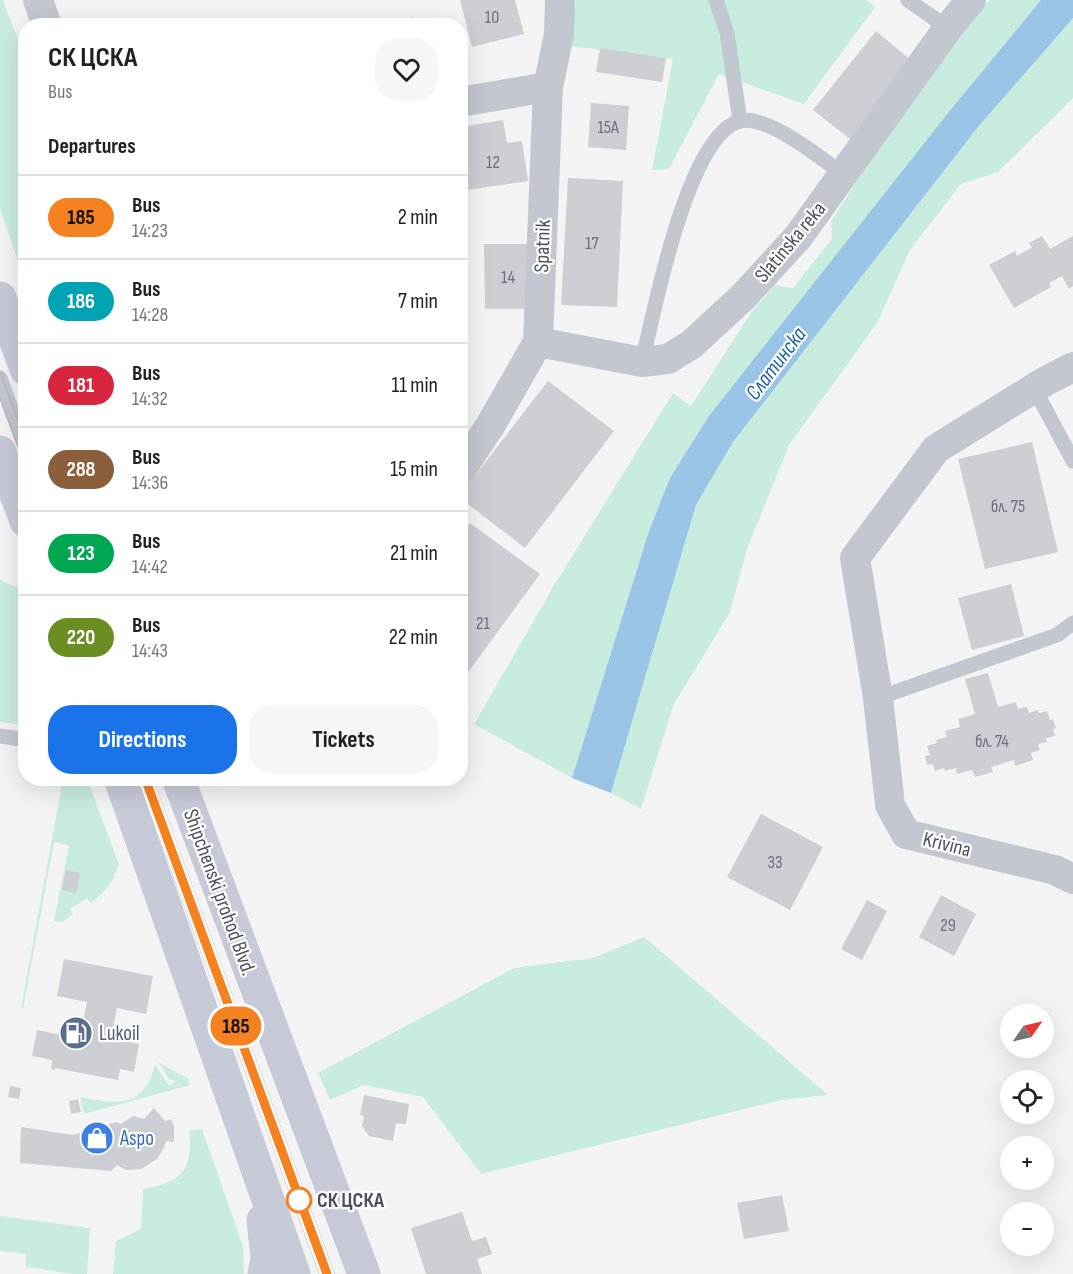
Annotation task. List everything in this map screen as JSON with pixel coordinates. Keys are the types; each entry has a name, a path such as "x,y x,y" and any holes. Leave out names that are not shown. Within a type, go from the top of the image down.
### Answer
{"main road":[{"path":"0,298 18,347"},
{"path":"0,452 18,500"},
{"path":"123,786 294,1274"},
{"name":"Shipchenski prohod Blvd.","path":"181,786 364,1274"},
{"path":"256,1170 266,1238 267,1258 264,1274"}],"street":[{"path":"38,0 44,18"},
{"name":"Spatnik","path":"468,459 490,426 538,342 548,87 559,34 560,0"},
{"name":"Slatinska reka","path":"538,342 642,362 668,359 692,344 736,304 798,237 948,28 971,0"},
{"path":"468,101 548,87"},
{"name":"Krivina","path":"1073,367 1034,388 936,449 855,558 867,643 878,698 890,805 906,834 1055,870 1073,879"}],"lane":[{"path":"716,0 727,33 740,121"},
{"path":"908,0 948,28"},
{"path":"642,362 679,215 696,169 720,134 740,121 761,122 790,137 844,175"},
{"path":"0,378 18,427"},
{"path":"1034,388 1073,461"},
{"path":"878,698 1057,635 1073,623"},
{"path":"0,736 18,739"},
{"path":"148,786 327,1274"}],"green space":[{"path":"0,0 3,0 18,40 18,261 0,208"},
{"path":"576,0 866,0 875,7 804,104 719,74 669,169 652,170 673,59 570,46"},
{"path":"990,0 1041,0 952,108 648,534 572,778 474,724 555,584 673,393 691,406 751,313 775,285 793,288 832,239 831,221 891,130 977,13"},
{"path":"1073,18 1073,98 998,172 961,184 910,250 877,323 789,445 747,549 730,612 673,706 641,809 611,793 696,505 733,442 978,127"},
{"path":"0,580 18,588 18,724 0,722"},
{"path":"62,786 90,786 119,864 112,881 96,899 91,903 87,898 70,909 73,914 62,922 54,921 69,845 54,842 23,1009 21,1008"},
{"path":"644,937 828,1095 781,1100 481,1174 423,1097 364,1085 330,1100 318,1073 514,968 593,958"},
{"path":"158,1062 188,1079 190,1085 84,1114 80,1097 118,1102 128,1100 144,1089 155,1064 168,1085 174,1084"},
{"path":"202,1129 243,1246 244,1274 113,1274 116,1241 141,1229 143,1189 166,1183 182,1173 189,1156 189,1131"},
{"path":"0,1216 90,1228 87,1274 26,1267 26,1254 0,1251"}],"water":[{"name":"Слатинска","path":"1041,0 1073,0 1073,18 978,127 733,442 696,505 611,793 572,778 648,534 670,478 709,416 952,108"}],"building":[{"path":"460,0 515,0 524,34 472,47 468,31 468,18 465,18"},
{"path":"876,31 912,61 850,139 813,110"},
{"path":"600,48 666,58 662,82 596,72"},
{"path":"591,103 629,106 626,150 588,147"},
{"path":"503,120 507,143 522,141 528,181 468,190 468,126"},
{"path":"568,178 623,181 617,307 561,305"},
{"path":"1042,236 1050,249 1073,236 1073,286 1069,289 1062,276 1049,283 1051,287 1014,308 989,265 1015,251 1017,256 1032,248 1029,243"},
{"path":"484,244 532,244 532,309 485,309"},
{"path":"548,381 614,431 525,548 468,504 468,485"},
{"path":"1032,442 1058,552 985,569 958,459"},
{"path":"470,523 540,574 468,672 468,526"},
{"path":"1011,584 1024,636 972,650 958,598"},
{"path":"988,673 998,707 1016,702 1018,709 1027,707 1029,713 1038,710 1039,713 1047,711 1056,728 1053,729 1055,736 1046,738 1047,742 1038,744 1040,750 1031,753 1033,760 1015,766 1014,760 991,767 993,772 975,777 972,770 957,774 956,768 935,771 933,764 927,765 925,756 930,755 927,746 947,737 945,731 960,727 958,719 975,714 965,679"},
{"path":"761,814 823,847 790,910 727,877"},
{"path":"66,870 80,873 76,893 62,890"},
{"path":"941,895 976,914 954,956 919,937"},
{"path":"867,900 887,911 862,960 841,949"},
{"path":"64,959 153,976 146,1014 117,1008 111,1038 139,1044 134,1072 120,1069 118,1080 51,1069 52,1060 32,1056 37,1030 62,1035 63,1028 81,1032 87,1002 57,996"},
{"path":"10,1086 21,1088 19,1099 8,1097"},
{"path":"364,1095 409,1104 406,1124 396,1123 393,1141 369,1136 362,1126 364,1116 360,1115"},
{"path":"78,1099 81,1112 71,1114 69,1101"},
{"name":"Aspo","path":"154,1108 165,1121 171,1119 174,1126 174,1142 166,1141 157,1159 141,1169 126,1170 117,1165 111,1171 20,1163 21,1127 73,1135 116,1122 121,1124 133,1116 144,1119"},
{"path":"782,1195 789,1231 744,1239 737,1203"},
{"path":"462,1212 472,1241 486,1237 492,1254 477,1259 482,1274 426,1274 411,1228"}],"tram line":[{"path":"0,372 18,420"},
{"path":"0,398 18,446"},
{"path":"142,786 320,1274"},
{"path":"153,786 334,1274"}],"bus line":[{"name":"185","path":"148,786 327,1274"}],"place":[{"name":"Lukoil","path":"76,1033"},
{"name":"Aspo","path":"97,1138"},
{"name":"СК ЦСКА","path":"299,1200"}]}
